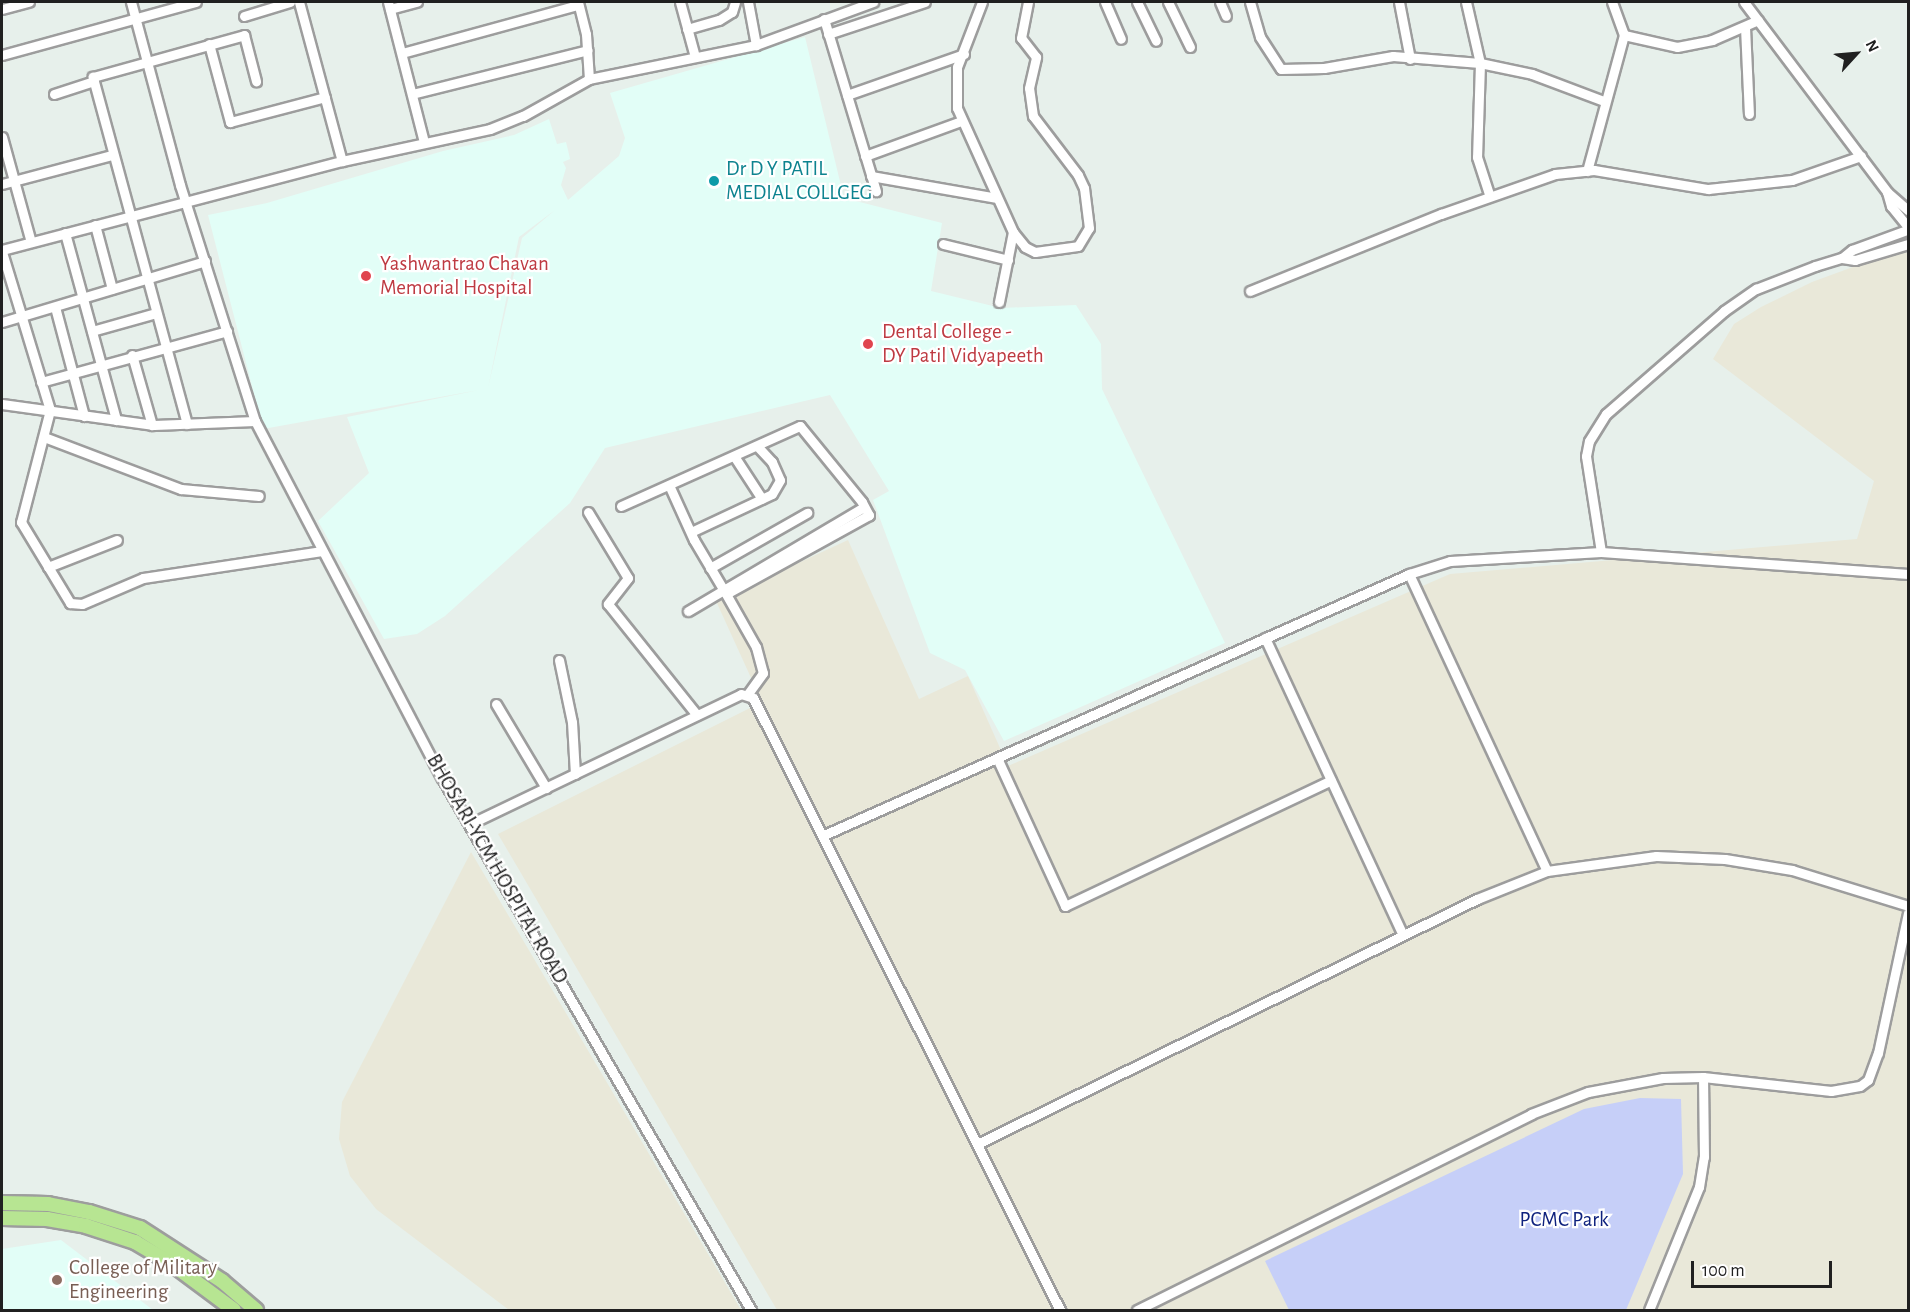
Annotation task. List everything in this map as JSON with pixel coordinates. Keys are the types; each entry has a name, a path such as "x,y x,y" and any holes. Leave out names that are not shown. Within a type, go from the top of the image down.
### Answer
{"highway":[{"path":"2,1203 58,1206 140,1228 222,1281 256,1311"},
{"path":"2,1218 66,1222 135,1242 172,1264 234,1311"}],"street":[{"path":"2,9 29,2"},
{"path":"131,2 187,201"},
{"path":"2,54 196,2"},
{"path":"244,16 290,2"},
{"path":"299,2 342,160"},
{"path":"417,2 388,5 424,142"},
{"path":"680,2 695,57"},
{"path":"687,29 718,20 732,12 735,2"},
{"path":"749,2 756,45"},
{"path":"836,2 839,13"},
{"path":"322,551 262,563 143,578 78,605 68,599 21,522 50,410 2,251 342,160 506,123 589,79 756,45 873,2"},
{"path":"828,34 926,2"},
{"path":"982,2 964,54 957,67 954,95 961,121 1014,232 1025,247 1035,252 1078,246 1089,228 1078,175 1033,116 1029,88 1036,57 1020,38 1028,2"},
{"path":"1105,2 1121,39"},
{"path":"1137,2 1156,41"},
{"path":"1168,2 1190,47"},
{"path":"1220,2 1226,16"},
{"path":"1250,2 1260,37 1281,69 1324,68 1393,56 1480,63 1532,74 1602,105"},
{"path":"1399,2 1410,59"},
{"path":"1466,2 1480,63 1477,149 1489,195"},
{"path":"1587,171 1598,119 1624,35 1612,2"},
{"path":"1744,2 1887,192 1908,210"},
{"path":"402,53 578,3 588,50 589,79"},
{"path":"824,19 876,191"},
{"path":"1624,35 1677,47 1712,40 1758,20"},
{"path":"1745,27 1749,114"},
{"path":"187,424 128,216 93,77 244,35 256,81"},
{"path":"209,44 230,122 325,98"},
{"path":"412,94 588,50"},
{"path":"847,95 964,54"},
{"path":"54,94 94,81"},
{"path":"865,156 961,121"},
{"path":"2,137 31,242"},
{"path":"2,184 112,155"},
{"path":"1250,291 1489,195 1555,174 1587,171 1717,188 1792,180 1861,156"},
{"path":"871,176 997,198"},
{"path":"1601,552 1586,456 1589,441 1606,414 1734,302 1782,278 1842,258 1852,250 1908,231 1891,206 1887,192"},
{"name":"BHOSARI-YCM HOSPITAL ROAD","path":"187,201 255,421 442,778 472,823 751,1311"},
{"path":"95,225 112,289"},
{"path":"999,302 1014,232"},
{"path":"64,233 116,420"},
{"path":"943,244 1008,260"},
{"path":"1842,258 1855,260 1908,244"},
{"path":"2,322 205,261"},
{"path":"55,307 84,416"},
{"path":"92,331 156,313"},
{"path":"41,382 132,355 227,331"},
{"path":"132,355 152,425"},
{"path":"2,404 152,425 255,421"},
{"path":"621,506 800,426 869,515 689,613"},
{"path":"44,437 181,489 259,496"},
{"path":"691,532 772,494 780,480 772,462 757,446"},
{"path":"734,456 762,499"},
{"path":"472,823 697,715 747,695 763,673 756,647 710,568 669,485"},
{"path":"588,512 628,578 608,604 697,715"},
{"path":"710,568 807,513"},
{"path":"48,567 117,540"},
{"path":"824,835 1409,574 1470,558 1601,552 1908,574"},
{"path":"1409,574 1546,871"},
{"path":"1265,638 1403,935"},
{"path":"559,660 572,722 575,774"},
{"path":"747,695 760,706 1060,1311"},
{"path":"496,704 546,788"},
{"path":"997,758 1065,906 1331,780"},
{"path":"977,1144 1486,894 1546,871 1656,856 1725,859 1792,870 1908,906"},
{"path":"1137,1311 1543,1109 1610,1086 1664,1078 1703,1077 1832,1091 1860,1086 1868,1080 1878,1053 1908,913"},
{"path":"1649,1311 1699,1187 1704,1156 1703,1077"}],"shaded area":[{"path":"805,37 844,198 942,223 931,291 1001,308 1076,305 1101,344 1102,389 1225,643 1004,741 965,670 930,653 873,500 889,491 830,395 605,448 570,503 445,616 417,634 384,639 318,521 369,473 347,417 479,390 263,429 208,215 267,203 443,151 514,135 549,119 557,144 566,142 568,150 570,159 563,162 566,168 561,185 568,200 619,156 625,138 610,93","holes":["555,210 522,238 488,388 519,237"]},
{"path":"1908,252 1908,1310 777,1310 498,834 762,702 716,601 848,540 919,699 968,676 1008,766 1450,574 1857,539 1874,481 1713,359 1734,324 1761,307 1812,282 1872,260"},
{"path":"471,852 741,1310 509,1310 376,1209 350,1176 339,1139 342,1102"},
{"name":"College of Military Engineering","path":"61,1240 153,1310 2,1310 2,1249"}],"green space":[{"name":"PCMC Park","path":"1640,1098 1681,1099 1683,1174 1626,1310 1289,1310 1265,1261 1584,1109"}],"place":[{"name":"Dr D Y PATIL MEDIAL COLLGEG","path":"714,181"},
{"name":"Yashwantrao Chavan Memorial Hospital","path":"366,276"},
{"name":"Dental College - DY Patil Vidyapeeth","path":"868,344"},
{"name":"College of Military Engineering","path":"57,1280"}]}
